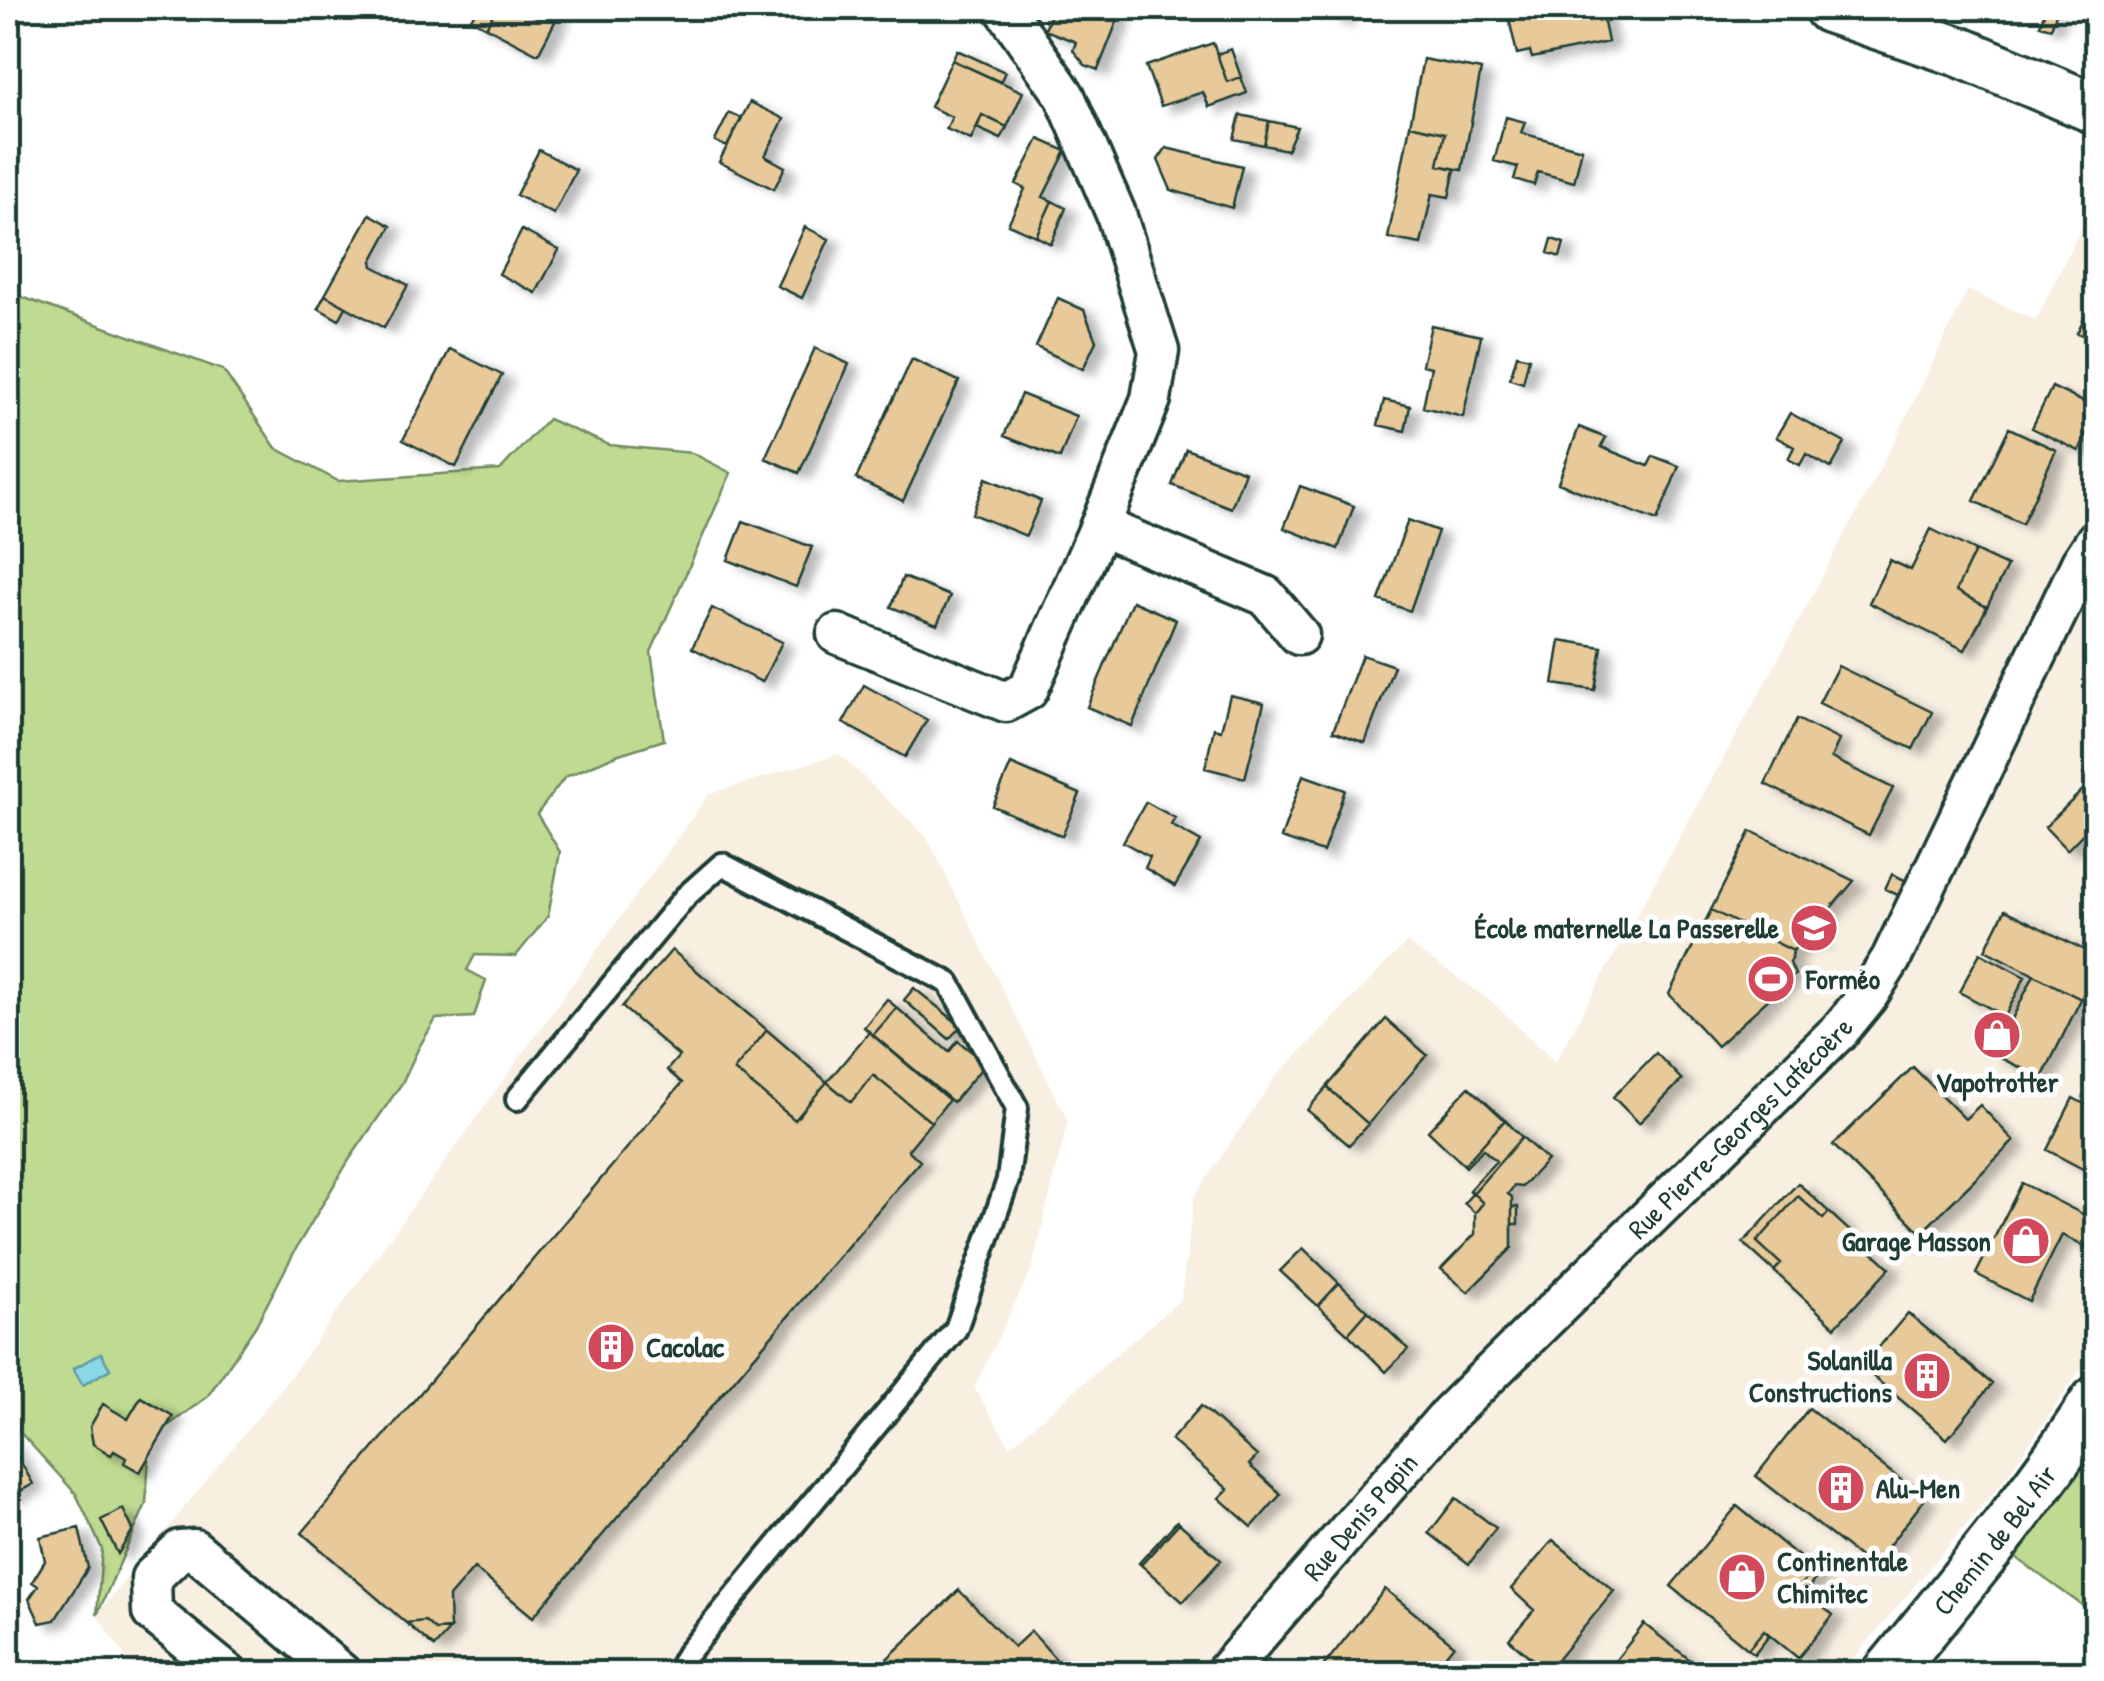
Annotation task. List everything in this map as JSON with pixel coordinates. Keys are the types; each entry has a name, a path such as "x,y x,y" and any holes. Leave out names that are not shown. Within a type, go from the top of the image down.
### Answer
{"street":[{"path":"837,634 1006,702 1028,690 1151,399 1160,351 1116,214 1065,96 1004,8"},
{"path":"1829,8 1960,52 2096,109"},
{"path":"1100,526 1266,596 1298,634"},
{"name":"Rue Pierre-Georges Latécoère","path":"1502,1364 1840,1030 1867,996 1904,934 2081,563 2096,540"},
{"name":"Rue Denis Papin","path":"1224,1674 1450,1413 1502,1364"},
{"name":"Chemin de Bel Air","path":"1887,1674 1995,1543 2096,1401"},
{"path":"228,1674 152,1612 151,1578 180,1550 194,1549 342,1674"}],"lane":[{"path":"517,1099 685,896 722,864 949,983 1017,1108 1008,1180 956,1330 687,1654 676,1674"}],"shaded area":[{"path":"2096,198 2096,1348 2004,1480 1841,1673 137,1674 97,1615 291,1376 709,794 839,754 927,837 1068,1121 1032,1268 974,1388 1010,1446 1181,1299 1194,1197 1274,1079 1407,942 1491,1001 1555,1062 1775,665 1893,444 1968,290 2036,320"}],"green space":[{"path":"8,292 223,370 276,448 338,481 500,470 548,419 609,445 692,453 731,473 651,652 664,740 565,777 537,814 560,852 548,916 516,956 475,955 467,970 486,980 474,1017 436,1019 402,1083 349,1160 298,1245 255,1327 207,1397 150,1439 146,1504 97,1615 102,1549 76,1494 8,1419"},
{"path":"2096,1401 2096,1615 1995,1543"}],"water":[{"path":"101,1353 110,1369 83,1385 73,1369"}],"building":[{"path":"477,8 497,8 486,27 471,19"},
{"path":"497,8 533,8 541,12 547,8 559,14 538,54 486,27"},
{"path":"1053,8 1104,8 1120,14 1098,70 1085,65 1073,50 1076,42 1045,30"},
{"path":"1332,8 1345,8 1341,20 1329,15"},
{"path":"1601,8 1608,42 1532,58 1530,51 1517,54 1509,19 1541,12 1543,18"},
{"path":"2046,9 2056,14 2051,28 2040,25"},
{"path":"1213,43 1227,82 1241,77 1247,93 1209,107 1203,92 1161,106 1146,66"},
{"path":"1231,49 1241,77 1227,82 1217,54"},
{"path":"957,50 1005,72 1000,82 952,60"},
{"path":"1423,59 1481,70 1462,170 1438,165 1445,133 1410,125"},
{"path":"952,60 1023,92 1007,127 982,115 971,140 946,129 952,117 930,107"},
{"path":"750,102 784,119 765,156 785,167 774,189 719,162"},
{"path":"729,113 742,118 727,147 715,141"},
{"path":"982,115 1007,127 1001,139 977,128"},
{"path":"1240,115 1269,121 1264,145 1234,139"},
{"path":"1506,117 1525,122 1521,133 1582,149 1574,182 1538,172 1534,185 1514,179 1518,167 1494,161"},
{"path":"1269,121 1297,127 1287,150 1264,145"},
{"path":"1410,125 1445,133 1438,165 1455,169 1449,197 1432,194 1421,244 1388,238"},
{"path":"1039,139 1066,151 1043,197 1052,201 1036,236 1008,224 1025,189 1016,184"},
{"path":"1166,148 1242,166 1232,208 1171,190 1158,160"},
{"path":"539,150 576,170 554,214 516,195"},
{"path":"1052,201 1066,208 1051,244 1036,236"},
{"path":"370,214 391,226 373,266 408,285 384,328 325,295"},
{"path":"805,227 829,239 802,298 777,286"},
{"path":"522,230 559,250 536,293 499,274"},
{"path":"1552,239 1564,243 1560,257 1548,253"},
{"path":"2096,293 2096,340 2077,333"},
{"path":"325,295 346,307 339,320 318,308"},
{"path":"1058,298 1084,310 1096,341 1083,369 1036,347"},
{"path":"1431,325 1481,336 1463,417 1423,407 1431,367 1422,365"},
{"path":"815,348 849,364 799,473 765,458"},
{"path":"450,349 502,375 456,467 403,440"},
{"path":"1517,355 1529,358 1523,383 1510,379"},
{"path":"912,359 959,381 903,501 856,479"},
{"path":"2052,387 2096,408 2079,451 2032,428"},
{"path":"1021,394 1076,416 1060,458 1004,436"},
{"path":"1384,400 1410,406 1405,431 1378,425"},
{"path":"1790,413 1845,443 1831,468 1806,454 1800,465 1788,459 1794,447 1776,437"},
{"path":"1579,427 1606,438 1601,447 1648,466 1653,456 1679,466 1657,521 1558,483"},
{"path":"2009,428 2056,450 2022,524 1974,501"},
{"path":"1186,449 1245,472 1231,508 1172,485"},
{"path":"986,478 1041,501 1026,536 972,514"},
{"path":"1300,486 1354,506 1338,549 1284,528"},
{"path":"1408,520 1438,531 1410,611 1379,600"},
{"path":"743,521 812,547 796,587 728,560"},
{"path":"1931,529 1975,551 1956,591 1987,607 1965,650 1869,603 1890,560 1911,570"},
{"path":"1975,551 2007,566 1987,607 1956,591"},
{"path":"903,577 950,596 937,625 891,607"},
{"path":"1132,601 1176,620 1132,726 1087,707"},
{"path":"712,608 782,642 762,682 692,648"},
{"path":"1560,640 1602,647 1595,690 1553,684"},
{"path":"1362,655 1394,666 1365,743 1333,731"},
{"path":"1838,666 1932,712 1913,749 1819,703"},
{"path":"864,685 927,720 905,757 843,723"},
{"path":"1230,695 1264,703 1245,778 1205,768 1214,728 1221,730"},
{"path":"1797,719 1839,740 1831,758 1893,788 1869,835 1765,784"},
{"path":"2096,761 2096,820 2067,850 2045,827 2091,782 2083,774"},
{"path":"1011,764 1080,794 1062,836 993,806"},
{"path":"1303,775 1345,790 1323,852 1281,838"},
{"path":"1146,802 1175,818 1171,825 1201,842 1175,886 1145,868 1150,857 1123,842"},
{"path":"1751,831 1854,881 1814,928 1819,942 1804,941 1793,951 1711,910"},
{"path":"1892,874 1909,882 1902,897 1885,889"},
{"path":"1711,910 1793,951 1790,963 1795,975 1717,1046 1669,994"},
{"path":"2005,910 2096,956 2096,968 2081,999 1985,950"},
{"name":"Cacolac","path":"672,950 767,1030 734,1070 795,1120 827,1082 851,1102 873,1075 931,1122 908,1150 920,1161 533,1617 474,1568 449,1597 450,1629 435,1630 425,1621 406,1623 302,1533 682,1083 667,1070 679,1056 622,1007"},
{"path":"1980,953 2025,977 2005,1016 1959,992"},
{"path":"2034,975 2081,999 2042,1078 1994,1055"},
{"path":"914,988 961,1026 949,1039 904,1000"},
{"path":"887,999 897,1008 873,1035 864,1027"},
{"path":"897,1008 949,1052 958,1041 986,1063 953,1102 873,1035"},
{"path":"1386,1019 1427,1055 1368,1124 1327,1087"},
{"path":"767,1030 827,1082 795,1120 734,1070"},
{"path":"869,1032 949,1100 931,1122 873,1075 851,1102 827,1082"},
{"path":"1656,1053 1682,1080 1639,1123 1613,1097"},
{"path":"1913,1067 1965,1119 1980,1105 2014,1141 1921,1233 1833,1145"},
{"path":"1327,1087 1368,1124 1349,1145 1307,1110"},
{"path":"1469,1087 1505,1120 1464,1165 1428,1131"},
{"path":"2073,1098 2096,1110 2096,1176 2047,1150"},
{"path":"1505,1120 1522,1137 1473,1193 1469,1190 1496,1161 1483,1149 1464,1165"},
{"path":"1522,1137 1547,1160 1522,1187 1514,1186 1508,1194 1512,1197 1512,1248 1468,1292 1441,1269 1475,1234 1475,1213 1483,1203 1473,1193"},
{"path":"1798,1183 1829,1212 1823,1219 1798,1196 1757,1242 1781,1264 1774,1271 1743,1243"},
{"name":"Garage Masson","path":"2022,1183 2096,1221 2085,1247 2062,1235 2029,1301 1976,1274"},
{"path":"1473,1193 1483,1203 1475,1213 1464,1203"},
{"path":"1798,1196 1823,1219 1829,1212 1890,1268 1835,1327 1774,1271 1781,1264 1757,1242"},
{"path":"1512,1207 1518,1207 1518,1224 1512,1224"},
{"path":"1303,1248 1339,1283 1318,1306 1280,1271"},
{"path":"1339,1283 1368,1311 1348,1334 1318,1306"},
{"path":"1368,1311 1408,1349 1386,1372 1348,1334"},
{"name":"Solanilla Constructions","path":"1908,1313 1992,1384 1947,1439 1862,1367"},
{"path":"141,1397 173,1416 140,1472 124,1463 126,1458 114,1451 111,1455 93,1444 90,1427 103,1404 128,1419"},
{"path":"1201,1406 1257,1456 1249,1465 1281,1494 1252,1527 1219,1498 1228,1489 1171,1440"},
{"name":"Alu-Men","path":"1809,1408 1925,1499 1872,1567 1756,1476"},
{"path":"8,1439 33,1484 8,1498"},
{"path":"1456,1498 1496,1528 1469,1564 1429,1533"},
{"name":"Continentale Chimitec","path":"1737,1506 1814,1569 1799,1587 1833,1615 1798,1658 1764,1630 1748,1649 1671,1586"},
{"path":"123,1509 133,1530 118,1554 101,1520"},
{"path":"1179,1523 1141,1565 1139,1563"},
{"path":"1179,1523 1221,1560 1183,1602 1141,1565"},
{"path":"79,1528 88,1568 55,1620 40,1623 29,1599 38,1586 32,1582 45,1561 40,1537"},
{"path":"1553,1540 1614,1591 1547,1672 1509,1639 1534,1610 1511,1589"},
{"path":"1814,1569 1820,1573 1805,1592 1799,1587"},
{"path":"1385,1589 1454,1645 1431,1674 1317,1674"},
{"path":"959,1590 1014,1647 1031,1631 1069,1674 871,1674"},
{"path":"425,1621 435,1630 450,1629 434,1647 406,1623"},
{"path":"1644,1624 1689,1659 1684,1664 1696,1674 1605,1674"},
{"path":"1764,1630 1769,1635 1754,1654 1748,1649"}],"place":[{"name":"École maternelle La Passerelle","path":"1814,928"},
{"name":"Forméo","path":"1771,979"},
{"name":"Vapotrotter","path":"1997,1035"},
{"name":"Garage Masson","path":"2026,1241"},
{"name":"Cacolac","path":"611,1347"},
{"name":"Solanilla Constructions","path":"1927,1376"},
{"name":"Alu-Men","path":"1841,1488"},
{"name":"Continentale Chimitec","path":"1742,1577"}]}
